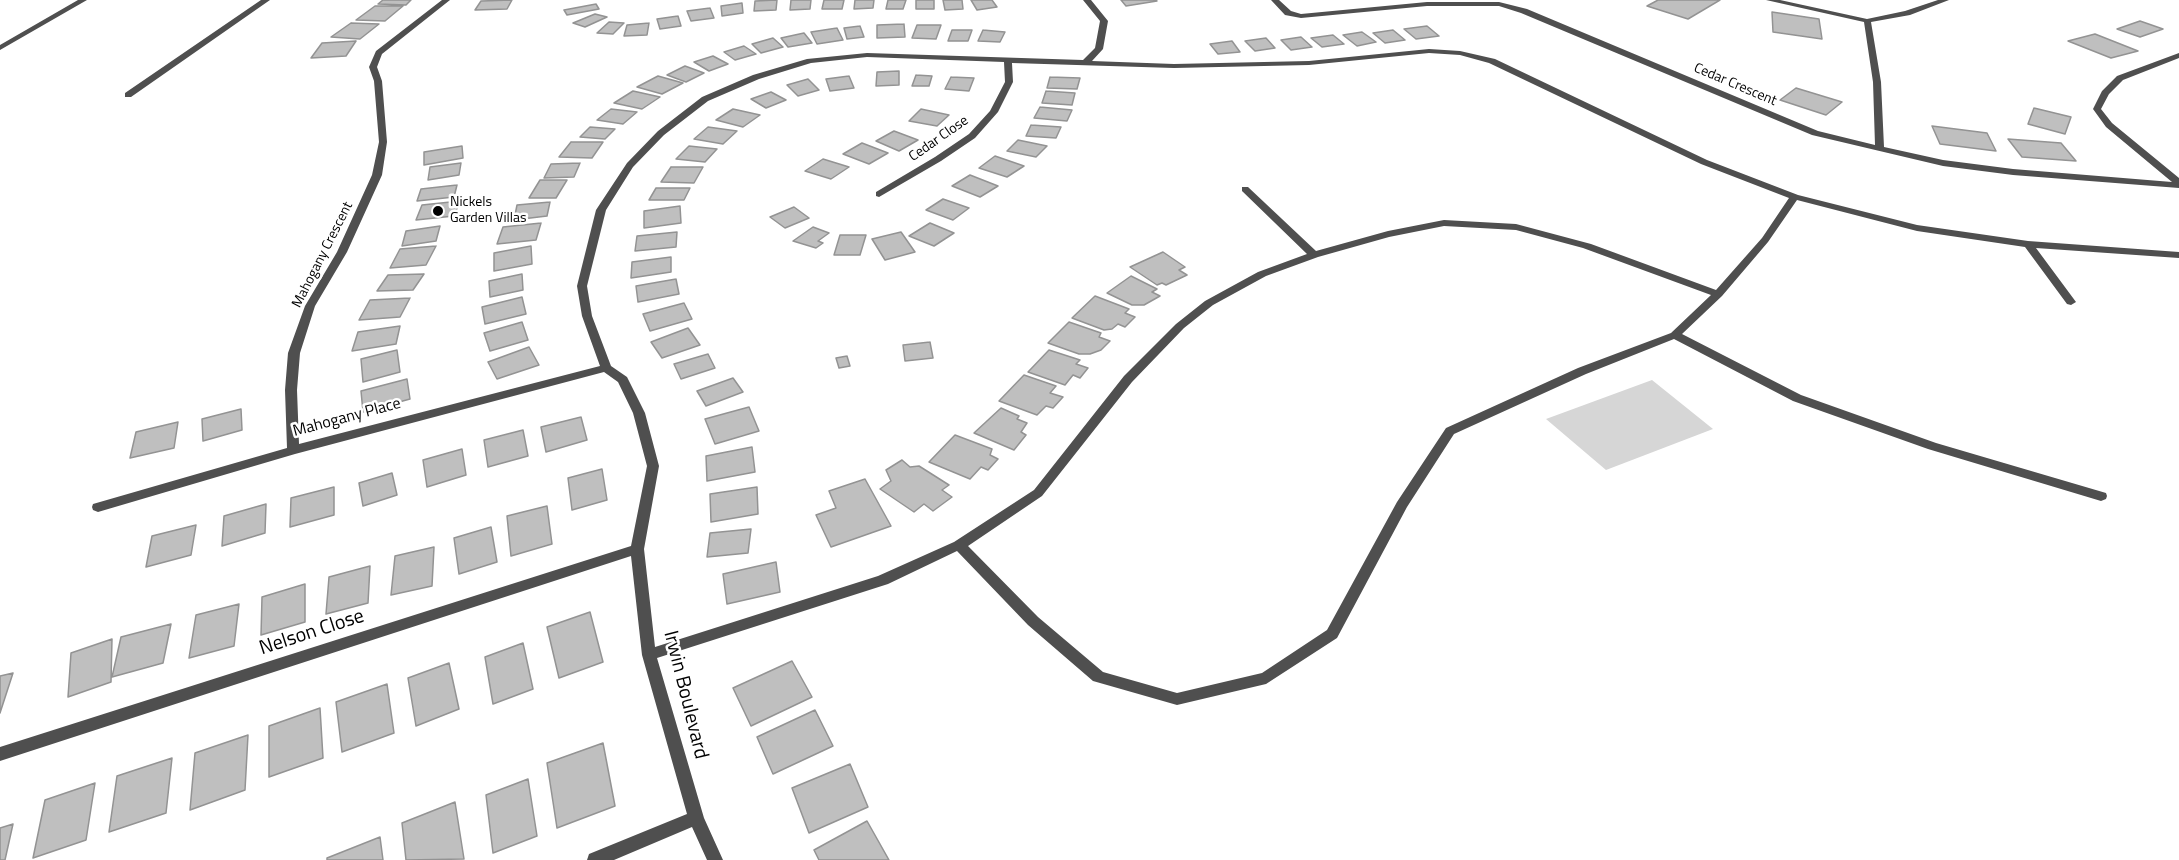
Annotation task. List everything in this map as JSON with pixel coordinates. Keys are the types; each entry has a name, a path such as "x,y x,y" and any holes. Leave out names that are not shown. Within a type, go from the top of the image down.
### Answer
{"street":[{"path":"0,48 83,0"},
{"path":"128,95 266,0"},
{"name":"Mahogany Crescent","path":"292,450 291,390 294,353 310,306 342,252 377,175 383,142 378,81 373,67 379,53 446,0"},
{"path":"1084,64 1099,49 1104,21 1087,0"},
{"name":"Cedar Crescent","path":"1275,0 1288,13 1318,15 1427,4 1499,4 1524,11 1815,133 1943,163 2013,172 2179,184"},
{"path":"1770,0 1867,21 1907,13 1945,0"},
{"path":"1867,21 1877,82 1880,149"},
{"path":"606,368 587,316 582,286 601,210 630,165 661,133 705,99 756,76 810,61 867,55 1174,66 1310,63 1430,51 1460,53 1503,66 1704,162 1794,198 1917,228 2028,244 2179,255"},
{"path":"2179,55 2120,78 2105,93 2097,109 2109,125 2179,184"},
{"name":"Cedar Close","path":"879,194 972,136 994,112 1009,82 1008,61"},
{"path":"1245,189 1314,255"},
{"path":"958,545 1033,621 1098,677 1177,699 1266,678 1332,634 1402,505 1450,431 1581,371 1675,335 1718,294 1765,240 1794,198"},
{"path":"649,655 883,580 958,545 1038,493 1128,379 1180,326 1209,303 1262,274 1314,255 1388,234 1444,223 1516,227 1587,246 1718,294"},
{"path":"2028,244 2071,302"},
{"path":"1675,335 1797,398 1932,446 2101,496"},
{"name":"Mahogany Place","path":"98,507 292,450 606,368"},
{"name":"Irwin Boulevard","path":"606,368 622,380 639,413 653,466 637,549 649,655 696,818 715,860"},
{"name":"Nelson Close","path":"0,754 637,549"},
{"path":"595,860 696,818"}],"shaded area":[{"path":"1652,380 1713,429 1606,470 1546,419"}],"building":[{"path":"383,0 411,0 406,5 378,4"},
{"path":"512,0 507,9 475,10 481,1"},
{"path":"777,0 776,10 754,11 755,1"},
{"path":"791,0 811,0 810,9 790,10"},
{"path":"824,0 844,0 842,9 822,9"},
{"path":"855,0 874,0 873,8 854,9"},
{"path":"888,0 906,0 903,9 886,9"},
{"path":"916,0 934,0 934,9 916,9"},
{"path":"943,0 962,0 963,9 945,10"},
{"path":"971,0 992,0 997,7 977,10"},
{"path":"1121,0 1155,0 1157,1 1126,6"},
{"path":"1658,0 1720,0 1688,19 1647,6"},
{"path":"742,3 743,13 722,16 721,6"},
{"path":"596,4 599,9 567,15 564,10"},
{"path":"375,6 403,6 385,21 356,20"},
{"path":"710,8 714,18 691,21 687,11"},
{"path":"1772,12 1819,19 1822,39 1773,32"},
{"path":"595,14 607,17 585,27 573,23"},
{"path":"678,16 681,26 660,29 657,19"},
{"path":"2140,21 2163,29 2140,37 2117,29"},
{"path":"609,22 624,23 613,34 597,33"},
{"path":"351,23 379,24 360,39 331,37"},
{"path":"649,23 647,35 624,36 627,25"},
{"path":"904,24 905,37 877,38 877,25"},
{"path":"917,25 941,25 936,39 912,38"},
{"path":"860,26 864,37 847,39 844,28"},
{"path":"1427,26 1439,36 1416,39 1404,29"},
{"path":"837,28 843,40 817,44 811,32"},
{"path":"952,30 972,30 968,41 948,41"},
{"path":"983,30 1005,32 1000,42 978,41"},
{"path":"1393,30 1405,40 1385,43 1373,33"},
{"path":"1362,32 1376,42 1357,46 1343,35"},
{"path":"804,33 812,43 788,47 781,38"},
{"path":"2095,34 2138,51 2111,58 2068,41"},
{"path":"1333,35 1344,44 1322,47 1311,38"},
{"path":"1301,37 1312,47 1291,50 1281,40"},
{"path":"773,38 783,47 761,53 752,44"},
{"path":"1266,38 1275,48 1255,51 1245,41"},
{"path":"356,41 346,56 311,58 322,43"},
{"path":"1232,41 1240,52 1218,54 1210,44"},
{"path":"744,46 756,54 735,60 724,52"},
{"path":"713,56 728,64 709,71 694,62"},
{"path":"685,66 704,73 686,82 667,75"},
{"path":"899,71 899,85 876,86 877,72"},
{"path":"916,75 932,76 929,86 912,86"},
{"path":"658,76 683,83 662,94 637,87"},
{"path":"849,76 854,88 830,91 826,79"},
{"path":"951,77 974,78 969,91 945,89"},
{"path":"1050,77 1080,78 1077,89 1047,88"},
{"path":"808,79 819,90 798,96 787,85"},
{"path":"1796,88 1842,102 1826,115 1780,100"},
{"path":"633,91 660,97 642,109 614,103"},
{"path":"1046,91 1075,93 1072,105 1042,103"},
{"path":"771,92 786,100 766,108 751,99"},
{"path":"1040,107 1072,110 1067,121 1034,118"},
{"path":"2034,108 2071,117 2065,134 2028,124"},
{"path":"611,109 637,112 623,124 597,120"},
{"path":"733,109 760,115 743,127 716,120"},
{"path":"921,109 949,115 937,126 909,121"},
{"path":"1031,125 1061,127 1056,138 1026,136"},
{"path":"1932,126 1987,133 1996,151 1940,144"},
{"path":"590,127 615,129 605,139 580,137"},
{"path":"708,127 737,131 723,144 694,139"},
{"path":"894,131 918,140 899,151 876,141"},
{"path":"2008,139 2061,143 2076,161 2022,157"},
{"path":"1018,140 1047,146 1036,157 1007,151"},
{"path":"571,142 603,142 592,158 559,157"},
{"path":"862,143 888,153 869,164 843,154"},
{"path":"462,146 463,158 424,165 424,152"},
{"path":"689,146 717,149 705,162 676,159"},
{"path":"995,156 1024,166 1007,177 979,168"},
{"path":"823,159 849,167 831,179 805,171"},
{"path":"461,163 459,175 428,180 430,167"},
{"path":"580,163 574,177 544,178 551,164"},
{"path":"671,167 703,167 694,183 661,182"},
{"path":"970,175 998,186 980,197 952,186"},
{"path":"540,180 567,180 556,198 529,198"},
{"path":"457,185 454,197 417,201 421,189"},
{"path":"656,188 690,188 684,200 649,200"},
{"path":"943,199 969,208 953,220 926,210"},
{"name":"Nickels Garden Villas","path":"460,201 454,216 416,220 422,205"},
{"path":"550,202 547,216 514,220 517,205"},
{"path":"680,206 681,223 644,228 644,211"},
{"path":"794,207 809,218 785,228 770,217"},
{"path":"541,223 536,240 497,244 503,227"},
{"path":"930,223 954,233 934,246 909,236"},
{"path":"440,226 436,241 402,246 406,231"},
{"path":"813,227 829,233 818,241 823,243 816,248 793,241"},
{"path":"677,232 676,247 635,251 637,236"},
{"path":"901,232 915,252 885,260 872,239"},
{"path":"840,235 866,235 860,255 834,255"},
{"path":"436,246 426,265 390,268 400,249"},
{"path":"531,246 532,264 494,271 494,253"},
{"path":"1163,252 1185,267 1179,270 1187,275 1166,285 1162,283 1157,285 1130,267"},
{"path":"671,257 671,272 631,278 632,262"},
{"path":"424,274 413,290 377,291 388,275"},
{"path":"522,274 523,290 490,297 489,281"},
{"path":"1131,276 1157,289 1152,292 1160,296 1144,305 1132,305 1107,293"},
{"path":"676,279 679,294 638,302 636,286"},
{"path":"1095,296 1129,309 1125,313 1135,317 1125,327 1118,324 1112,329 1104,330 1072,318"},
{"path":"522,297 526,314 485,324 482,307"},
{"path":"410,298 400,317 359,320 370,300"},
{"path":"684,303 692,319 650,331 643,314"},
{"path":"522,322 528,340 490,351 484,333"},
{"path":"1069,322 1101,333 1099,337 1110,341 1101,350 1090,354 1079,354 1048,343"},
{"path":"400,326 396,344 352,351 358,332"},
{"path":"688,328 700,345 662,358 651,342"},
{"path":"930,342 933,358 905,361 903,345"},
{"path":"529,347 539,365 497,379 488,362"},
{"path":"397,350 400,372 363,382 361,359"},
{"path":"1049,350 1080,360 1076,364 1088,368 1080,378 1073,375 1065,385 1028,372"},
{"path":"708,354 715,368 681,379 674,364"},
{"path":"847,356 850,366 839,368 836,358"},
{"path":"1024,375 1056,386 1050,393 1063,397 1053,408 1046,406 1037,415 999,401"},
{"path":"733,378 743,392 706,406 697,391"},
{"path":"407,379 410,399 363,412 361,391"},
{"path":"749,407 759,431 715,444 705,419"},
{"path":"1001,408 1019,416 1017,419 1027,423 1021,432 1026,435 1014,450 974,433"},
{"path":"241,409 242,430 203,441 202,419"},
{"path":"581,417 587,440 546,452 541,427"},
{"path":"178,422 174,448 130,458 136,432"},
{"path":"523,430 528,456 488,467 484,440"},
{"path":"955,435 992,449 990,455 998,459 988,470 981,467 970,479 929,462"},
{"path":"752,447 755,472 707,481 706,456"},
{"path":"462,449 466,475 427,487 423,460"},
{"path":"902,460 910,467 919,466 949,485 942,490 952,497 933,511 924,504 914,512 880,489 891,481 886,470"},
{"path":"602,469 607,500 572,510 568,478"},
{"path":"392,473 397,495 363,506 359,483"},
{"path":"865,479 891,526 831,547 816,515 836,508 829,491"},
{"path":"334,487 334,515 290,527 291,498"},
{"path":"757,487 758,514 711,522 710,494"},
{"path":"266,504 265,533 222,546 224,516"},
{"path":"547,506 552,544 511,556 507,516"},
{"path":"196,525 191,555 146,567 152,536"},
{"path":"491,527 497,562 459,574 454,538"},
{"path":"751,529 748,553 707,557 710,533"},
{"path":"434,547 432,586 391,595 395,556"},
{"path":"776,562 780,592 727,604 723,574"},
{"path":"370,566 368,603 326,614 329,577"},
{"path":"305,584 305,622 261,635 262,597"},
{"path":"239,604 234,646 189,658 196,615"},
{"path":"590,612 603,662 559,678 547,627"},
{"path":"171,624 163,663 112,677 121,637"},
{"path":"112,639 111,682 68,697 71,653"},
{"path":"523,643 533,689 493,704 485,657"},
{"path":"792,661 812,697 751,726 733,688"},
{"path":"449,663 459,709 416,726 408,678"},
{"path":"13,673 0,713 0,676"},
{"path":"387,684 394,733 342,752 336,702"},
{"path":"320,708 323,758 269,777 269,726"},
{"path":"815,710 833,746 773,774 757,737"},
{"path":"248,735 245,790 190,810 195,753"},
{"path":"603,743 615,806 557,828 547,763"},
{"path":"172,758 166,813 109,832 117,776"},
{"path":"850,764 868,807 809,833 792,788"},
{"path":"528,779 537,836 493,853 486,795"},
{"path":"95,783 86,840 33,858 45,800"},
{"path":"455,802 464,859 406,860 402,823"},
{"path":"867,821 889,860 819,860 814,850"},
{"path":"13,824 5,860 0,860 0,828"},
{"path":"380,837 383,860 327,860 327,858"}],"place":[{"name":"Nickels Garden Villas","path":"438,211"}]}
